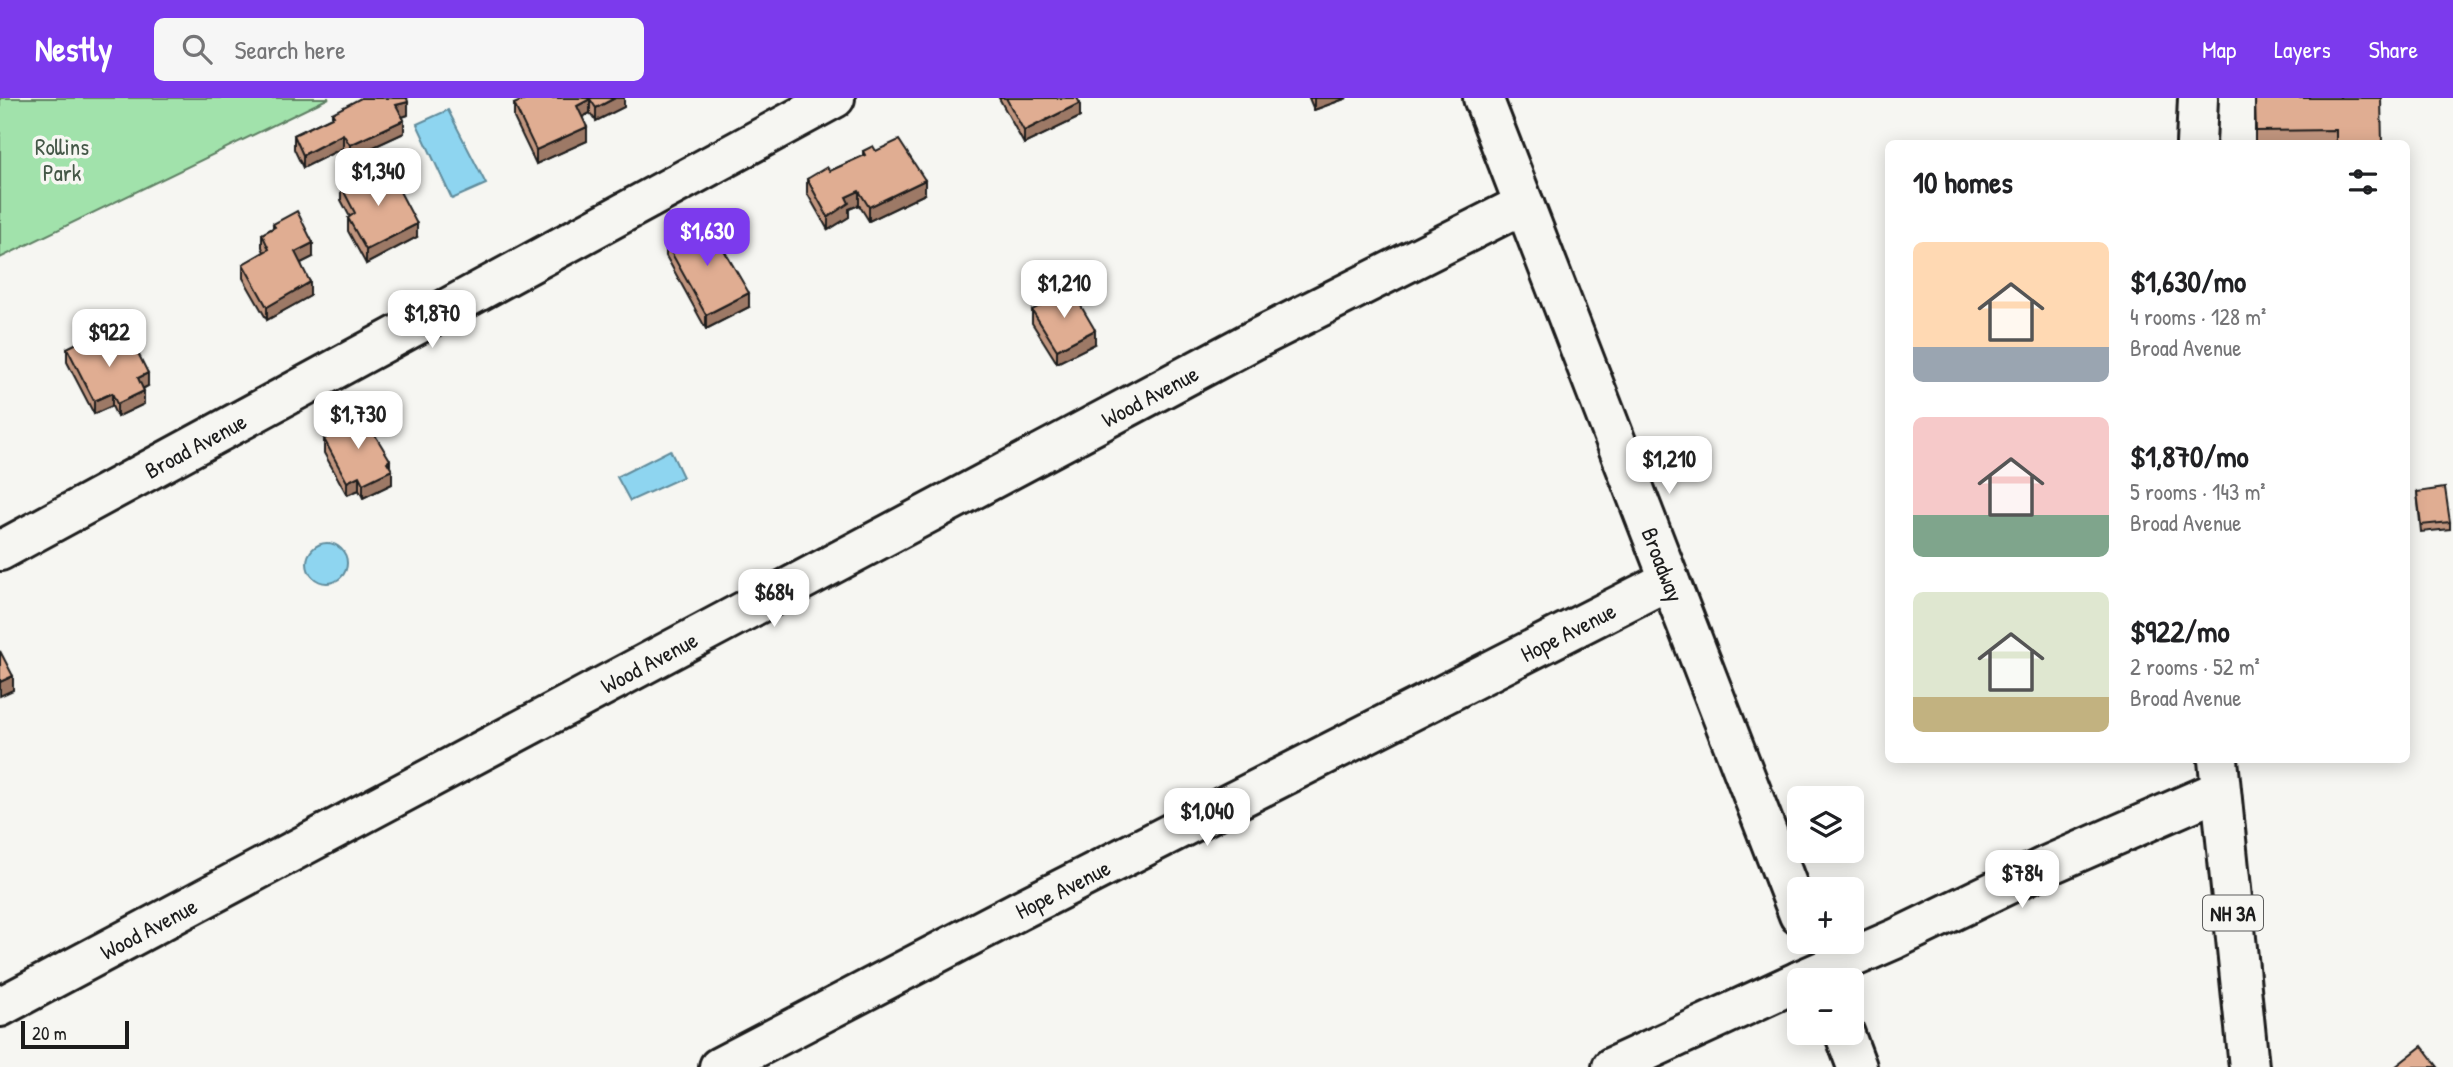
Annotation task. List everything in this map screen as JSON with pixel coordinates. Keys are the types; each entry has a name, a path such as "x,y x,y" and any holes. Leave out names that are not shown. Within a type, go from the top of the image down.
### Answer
{"street":[{"name":"Broad Avenue","path":"0,551 835,98"},
{"name":"Broadway","path":"1483,98 1787,884"},
{"path":"2196,140 2198,98"},
{"name":"Wood Avenue","path":"0,1007 1242,347 1524,204"},
{"name":"Hope Avenue","path":"719,1067 1020,910 1669,580"},
{"path":"1819,968 1895,939 2046,866 2219,775"},
{"name":"NH 3A","path":"2219,775 2249,1067"},
{"path":"1612,1067 1787,983"},
{"path":"1849,1045 1857,1067"}],"green space":[{"name":"Rollins Park","path":"0,98 329,98 0,258"}],"water":[{"path":"448,110 486,184 452,199 417,124"},
{"path":"670,450 683,477 630,501 617,477"},
{"path":"327,543 335,544 341,549 346,555 346,571 341,577 335,582 327,583 319,582 313,577 308,571 307,563 308,555 313,549 319,544"}],"building":[{"path":"361,98 407,98 408,102 396,105 404,120 350,145 343,134 303,155 294,135 334,116 332,113"},
{"path":"527,98 615,98 596,108 590,99 577,106 587,127 536,150 514,104"},
{"path":"1006,98 1077,98 1080,103 1024,131"},
{"path":"2255,98 2381,98 2382,140 2336,140 2336,130 2256,131"},
{"path":"899,140 925,180 869,207 859,191 846,197 849,203 828,217 807,179 827,167 830,171 865,155 863,151 873,146 876,151"},
{"path":"386,165 417,224 366,250 348,218 355,213 341,186"},
{"path":"297,211 313,243 295,252 310,282 267,307 243,264 269,249 262,234 275,227 273,224"},
{"path":"707,221 749,293 706,315 666,243"},
{"path":"1071,289 1095,330 1057,350 1032,310"},
{"path":"95,334 106,353 132,341 148,373 138,378 144,391 117,404 112,393 94,401 67,348"},
{"path":"354,416 358,424 366,420 390,460 387,462 392,470 363,484 359,476 347,482 324,439 334,434 330,426"},
{"path":"2445,488 2450,522 2421,525 2417,492"},
{"path":"0,651 13,676 0,682"},
{"path":"2422,1046 2438,1067 2395,1067"}]}
